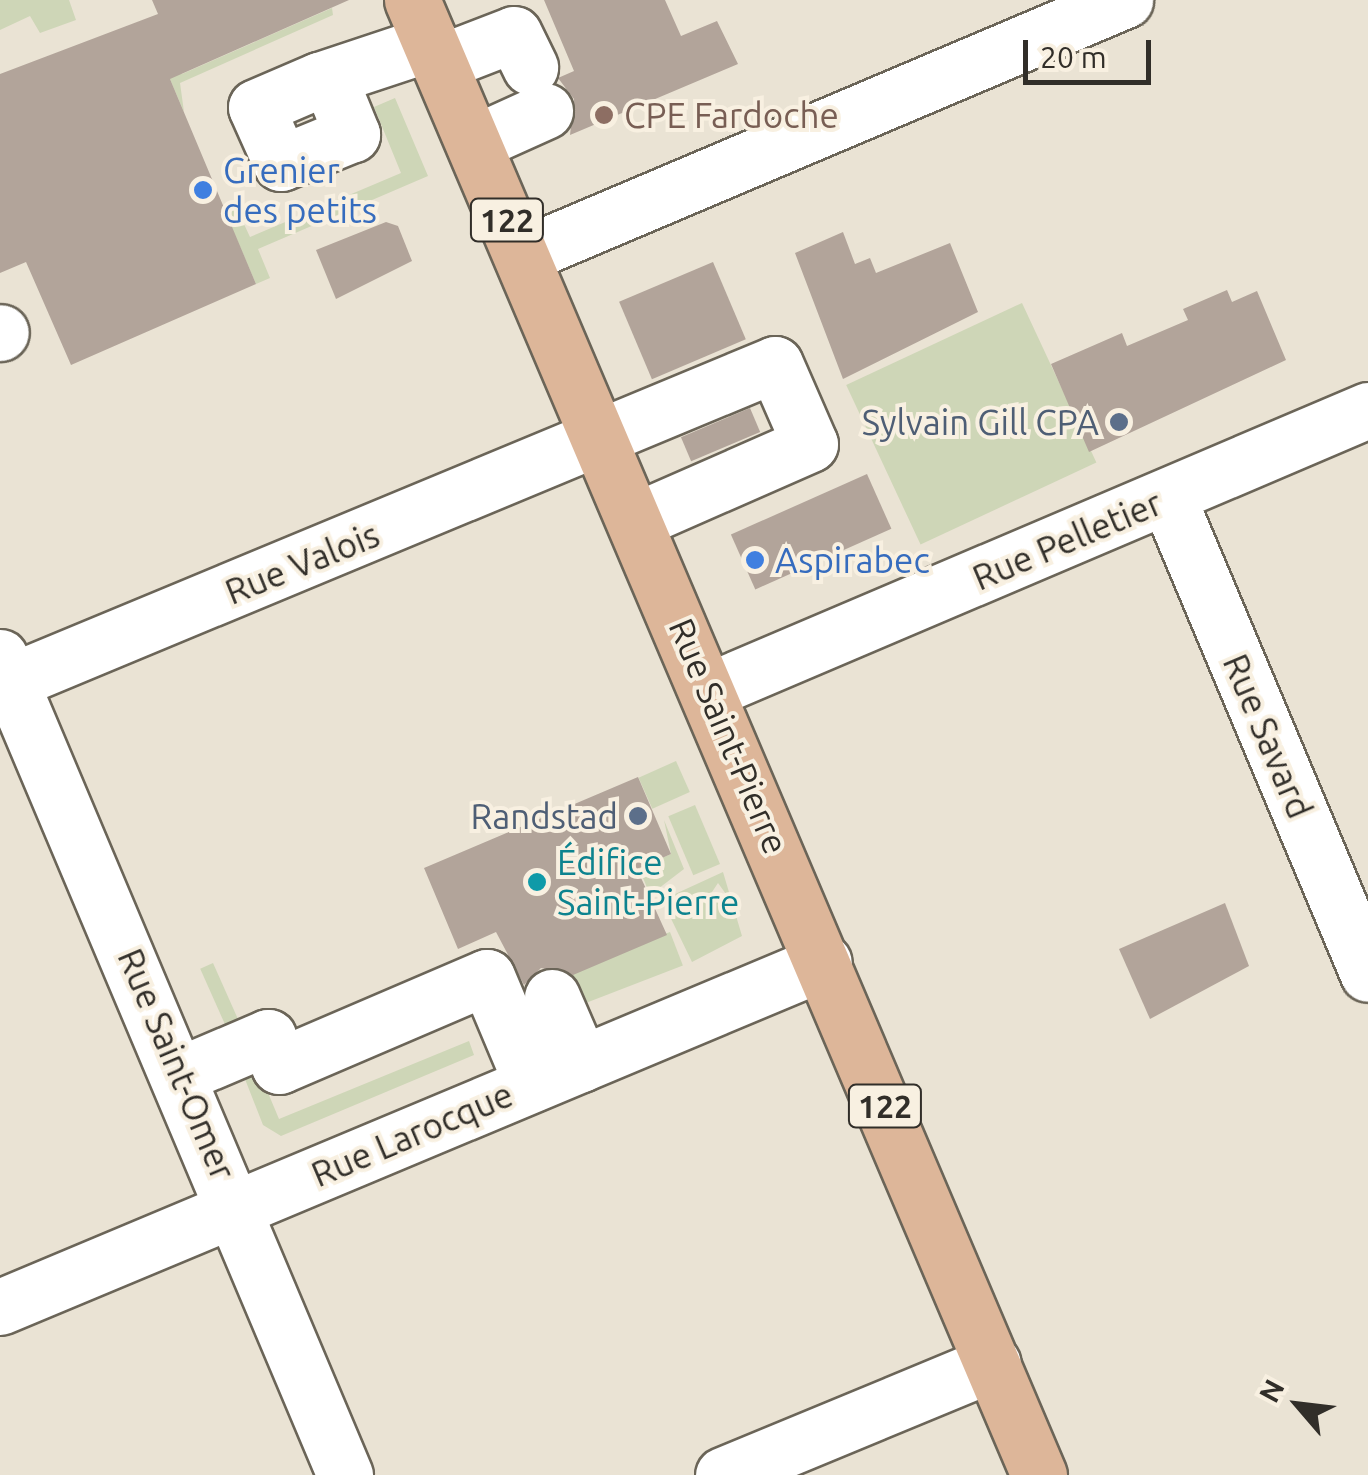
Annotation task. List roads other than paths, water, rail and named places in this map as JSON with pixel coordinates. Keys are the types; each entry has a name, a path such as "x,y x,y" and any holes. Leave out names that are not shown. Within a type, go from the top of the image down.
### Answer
{"main road":[{"name":"Rue Saint-Pierre","path":"427,35 710,690 1039,1475"}],"street":[{"path":"523,255 1125,0"},
{"path":"329,78 427,35 514,34 538,89 474,143"},
{"name":"Rue Valois","path":"4,675 602,439 775,364 810,444 636,520"},
{"name":"Rue Pelletier","path":"710,690 1368,410"},
{"name":"Rue Savard","path":"1168,498 1368,974"},
{"name":"Rue Saint-Omer","path":"4,675 238,1207 345,1475"},
{"name":"Rue Larocque","path":"0,1307 824,962"},
{"path":"181,1074 268,1037 279,1066 487,977 556,1074"},
{"path":"552,997 556,1074"},
{"path":"722,1475 993,1362"}],"place":[{"name":"CPE Fardoche","path":"604,115"},
{"name":"Grenier des petits","path":"203,190"},
{"name":"Sylvain Gill CPA","path":"1119,422"},
{"name":"Aspirabec","path":"755,560"},
{"name":"Randstad","path":"638,816"},
{"name":"Édifice Saint-Pierre","path":"537,882"}]}
